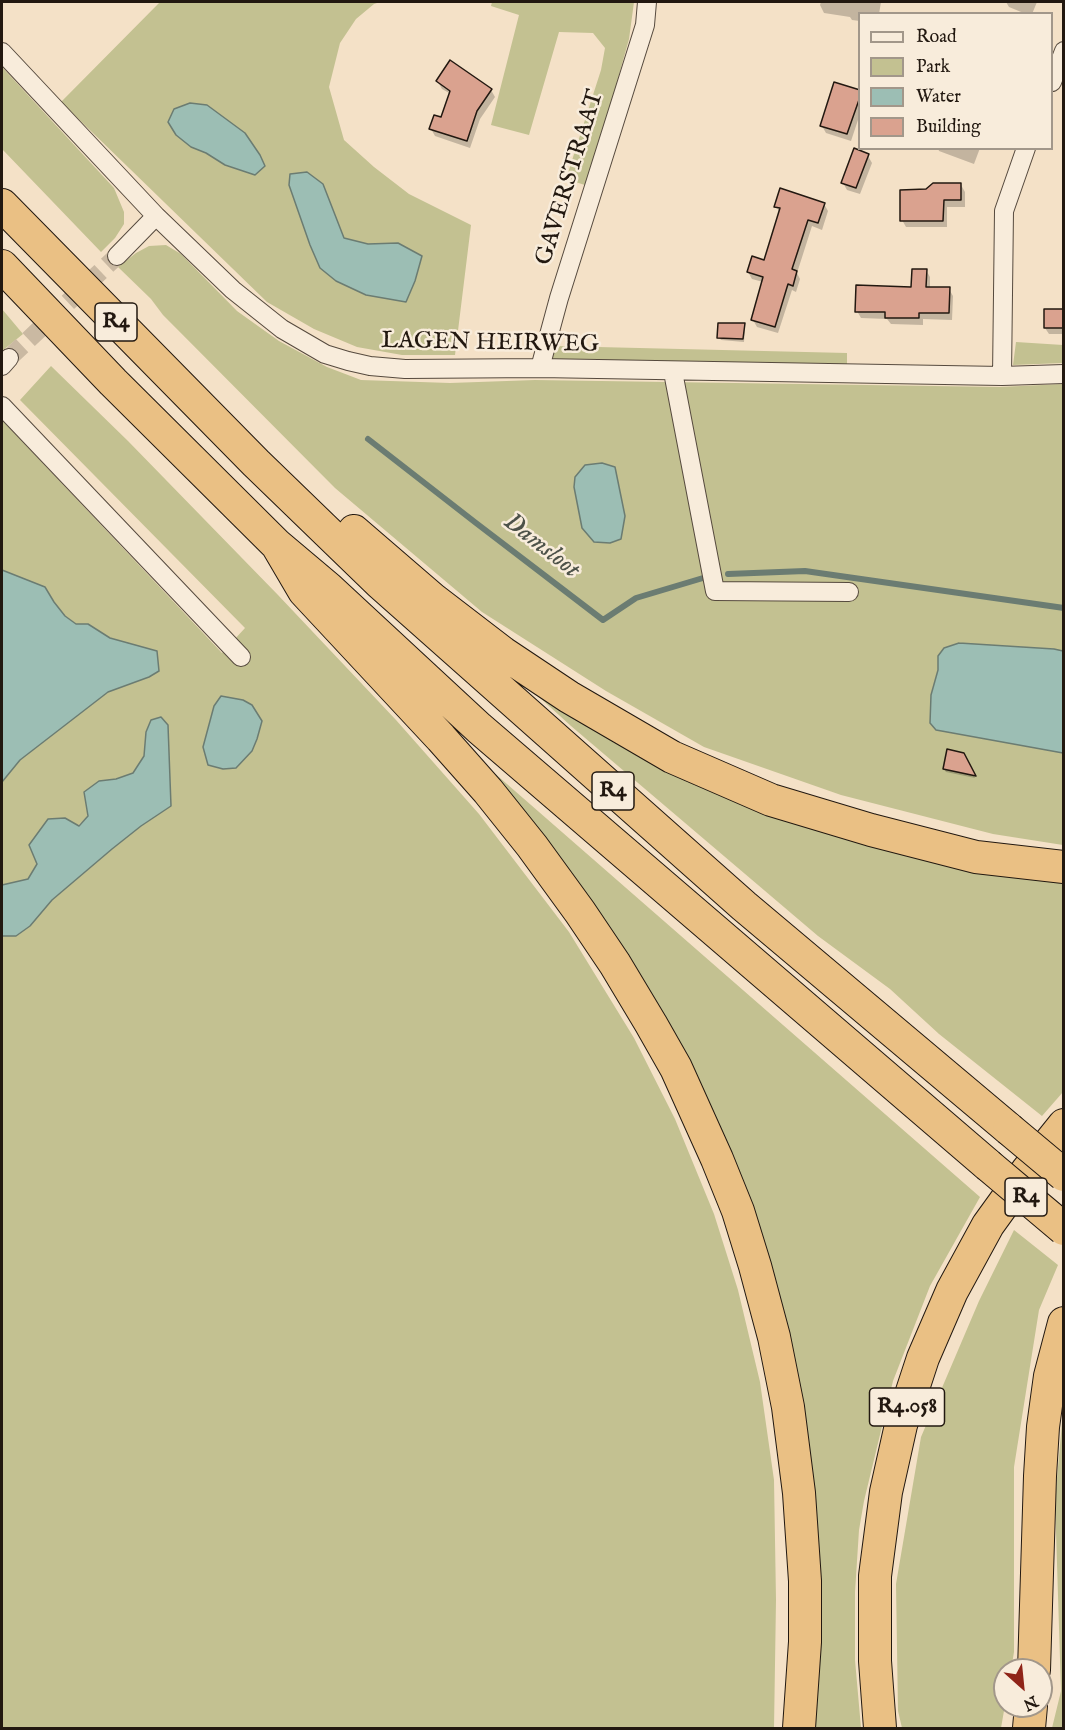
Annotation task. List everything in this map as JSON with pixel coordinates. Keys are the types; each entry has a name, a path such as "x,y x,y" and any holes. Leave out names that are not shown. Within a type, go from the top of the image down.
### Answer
{"highway":[{"name":"R4","path":"2,205 231,438 380,583 744,906 1064,1175"},
{"name":"R4","path":"2,266 113,382 277,545 328,588 479,728 1064,1229"},
{"path":"231,438 320,501 434,600 503,653 569,697 672,757 771,800 871,830 976,857 1064,867"},
{"path":"277,545 304,591 488,791 580,912 615,964 676,1068 712,1149 738,1211 755,1266 774,1337 788,1407 799,1493 805,1581 805,1642 799,1728"},
{"name":"R4.058","path":"880,1728 875,1661 875,1576 886,1492 901,1425 923,1358 952,1291 988,1225 1064,1125"},
{"path":"1034,1658 1043,1427 1050,1376 1064,1323"}],"street":[{"name":"GAVERSTRAAT","path":"540,368 559,298 645,24 647,2"},
{"path":"1053,79 1064,51"},
{"name":"LAGEN HEIRWEG","path":"2,52 156,216 233,290 282,329 325,354 348,361 370,366 405,369 540,368 1002,376 1064,374"},
{"path":"1002,376 1004,211 1025,150"},
{"path":"117,256 156,216"},
{"path":"673,372 715,591 849,592"},
{"path":"2,406 241,657"}],"green space":[{"path":"160,2 380,2 374,4 356,19 340,43 329,87 344,140 409,194 471,225 455,355 402,355 357,347 314,329 267,302 61,102"},
{"path":"492,2 634,2 629,39 588,186 566,179 601,70 605,48 593,33 559,32 529,135 491,125 519,15 491,6"},
{"path":"2,67 114,188 124,212 124,224 115,238 101,252 2,149"},
{"path":"166,245 181,254 237,311 279,341 327,367 361,380 450,383 535,380 1000,387 1063,384 1063,651 992,645 938,656 938,670 931,695 1009,743 1063,753 1063,845 993,834 841,795 704,747 606,691 482,612 335,488 118,267 149,246"},
{"path":"2,309 23,334 2,351"},
{"path":"1016,342 1063,345 1063,363 1013,365"},
{"path":"556,346 847,353 847,367 551,363"},
{"path":"51,366 128,441 278,595 396,720 479,814 569,932 634,1038 675,1119 714,1214 738,1290 760,1382 774,1480 776,1600 774,1728 2,1728 2,936 15,936 30,926 52,900 141,826 171,806 168,726 146,732 144,756 133,773 116,779 100,781 88,816 37,864 28,879 2,885 2,782 20,760 108,692 159,671 157,651 110,638 88,624 76,624 65,616 45,587 2,570 2,420 222,653 245,628 20,400"},
{"path":"506,667 626,744 1063,880 1063,1092 1042,1116 939,1034 890,989 818,936 571,726"},
{"path":"460,743 980,1197 930,1286 893,1381 864,1501 859,1530 855,1592 855,1660 861,1728 808,1728 812,1520 712,1114"},
{"path":"1014,1230 1058,1265 1039,1310 1014,1467 1014,1652 1013,1658 993,1658 993,1718 1003,1718 1001,1728 902,1728 898,1711 896,1584 921,1437 979,1301"},
{"path":"1063,1412 1064,1728 1052,1728 1061,1691 1055,1500"}],"water":[{"path":"190,103 207,105 245,133 265,166 255,175 225,165 191,147 176,135 168,122 174,109"},
{"path":"307,172 323,184 344,238 368,244 398,243 422,256 406,302 366,295 336,281 320,268 289,185 290,174"},
{"path":"602,463 615,467 625,516 621,539 610,543 594,542 582,528 574,487 575,477 585,465"},
{"path":"2,570 45,587 65,616 76,624 88,624 110,638 157,651 159,671 108,692 20,760 2,782"},
{"path":"959,643 1063,651 1063,753 936,730 930,723 931,695 938,670 938,656 944,648"},
{"path":"221,696 243,700 252,705 262,721 252,751 236,768 223,769 208,765 203,747 214,706"},
{"path":"161,717 168,725 171,806 141,826 52,900 30,926 16,936 2,936 2,885 28,879 37,864 29,845 48,819 65,818 79,826 88,816 84,792 99,781 116,779 133,773 144,756 146,732 151,720"}],"building":[{"path":"450,60 492,89 477,111 467,141 429,129 434,115 441,117 450,91 436,81"},
{"path":"834,82 858,89 858,103 847,134 820,126"},
{"path":"854,148 869,154 856,188 841,183"},
{"path":"933,183 961,183 961,200 944,200 943,221 900,221 900,190 926,189"},
{"path":"780,188 825,203 818,223 808,220 792,269 797,271 793,286 788,284 775,327 751,320 763,277 747,272 752,256 764,260 780,208 774,207"},
{"path":"912,269 927,269 926,287 950,287 949,313 919,313 919,318 885,318 885,312 855,312 856,285 911,287"},
{"path":"1044,309 1064,309 1064,328 1044,328"},
{"path":"718,323 745,323 743,339 717,338"},
{"path":"947,749 964,753 976,776 943,769"}],"waterway":[{"name":"Damsloot","path":"368,439 603,620 636,598 703,578"},
{"name":"Damsloot","path":"728,574 805,571 1064,608"}],"tunnel":[{"path":"9,358 117,256"}]}
